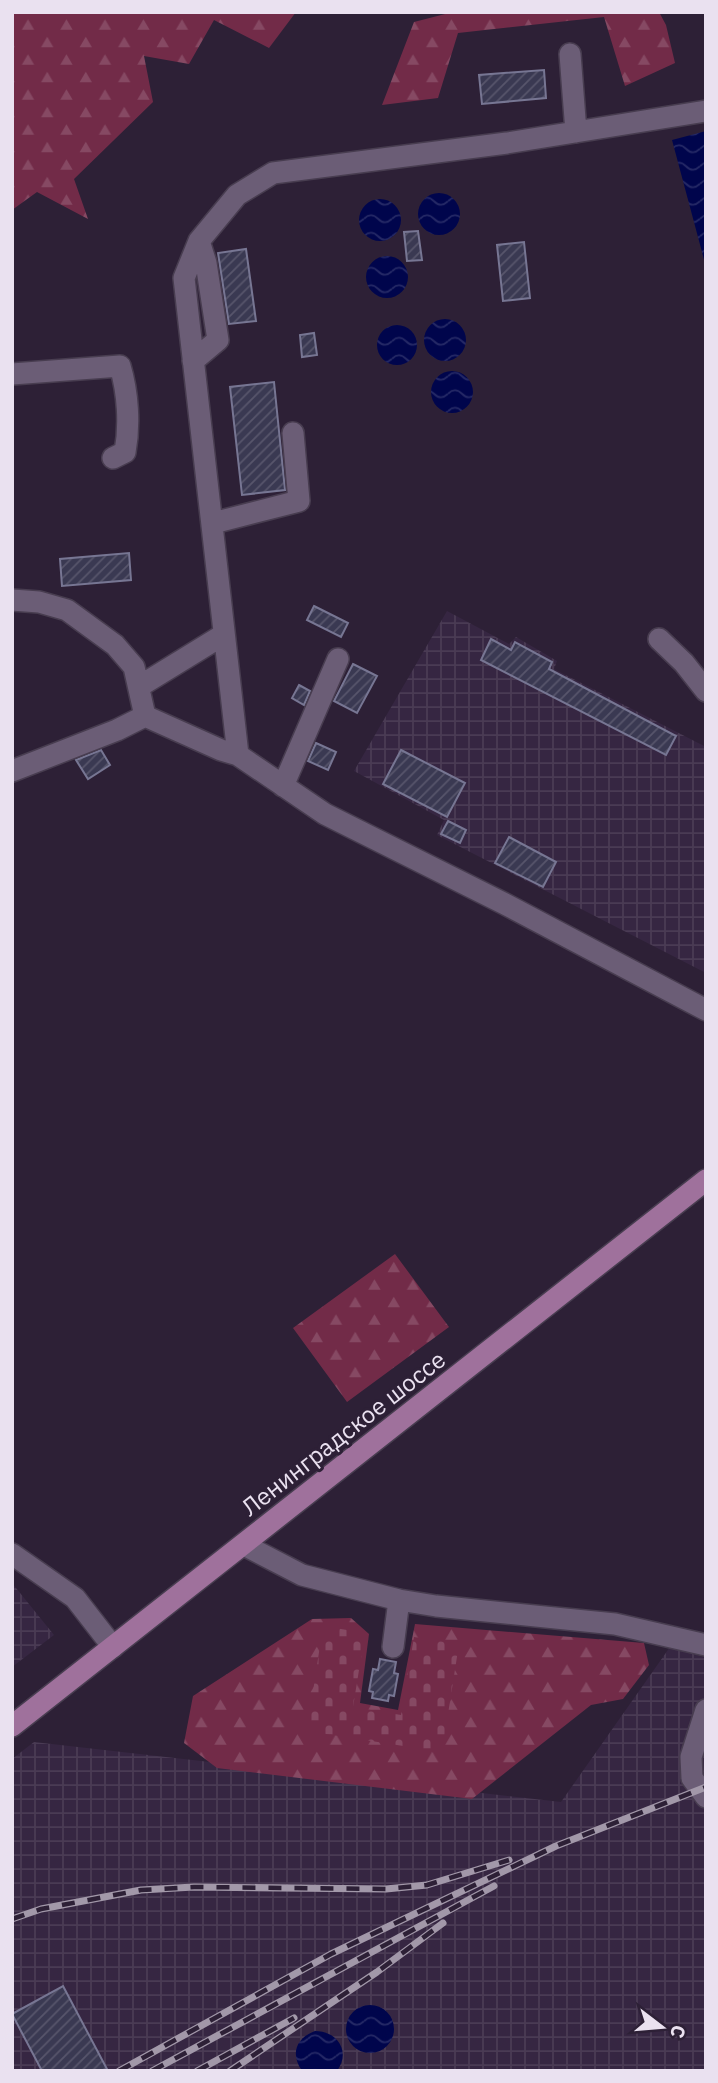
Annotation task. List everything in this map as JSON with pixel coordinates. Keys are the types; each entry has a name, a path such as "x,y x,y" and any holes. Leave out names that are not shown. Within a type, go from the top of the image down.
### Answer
{"main road":[{"name":"Ленинградское шоссе","path":"12,1726 706,1180"}],"street":[{"path":"570,54 576,132"},
{"path":"238,755 184,278 199,242 237,195 273,173 576,132 706,111"},
{"path":"12,374 120,366 124,381 128,435 125,452 113,458"},
{"path":"213,523 299,501 293,433"},
{"path":"12,600 39,602 67,610 115,645 134,667 145,716"},
{"path":"140,686 223,635"},
{"path":"659,639 684,663 706,691"},
{"path":"283,786 338,659"},
{"path":"145,716 238,755 325,814 505,904 706,1010"},
{"path":"12,771 117,730 145,716"},
{"path":"244,1545 302,1575 399,1600 615,1624 706,1644"},
{"path":"12,1554 75,1598 113,1647"},
{"path":"393,1647 399,1600"},
{"path":"706,1710 691,1757 692,1778 706,1797"}],"shaded area":[{"path":"447,611 509,644 516,637 557,661 554,669 706,747 706,973 437,835 444,820 354,771"},
{"path":"12,1583 54,1635 12,1667"},
{"path":"670,1647 706,1658 706,2071 12,2071 12,1759 34,1742 561,1802"}],"green space":[{"path":"12,12 296,12 269,48 214,20 189,64 144,56 153,102 74,179 88,219 37,192 12,210"},
{"path":"453,12 659,12 666,25 675,63 625,86 604,17 458,33 438,98 382,105 414,22"},
{"path":"395,1254 449,1327 347,1402 293,1328"},
{"path":"351,1618 369,1634 360,1703 398,1710 415,1624 644,1643 649,1665 623,1699 591,1705 472,1799 217,1768 184,1743 193,1696 312,1619"},
{"path":"323,1626 365,1633 353,1707 401,1715 414,1637 459,1644 442,1752 307,1731"}],"water":[{"path":"706,131 706,267 672,140"},
{"path":"439,193 454,199 460,214 454,229 439,235 424,229 418,214 424,199"},
{"path":"380,199 395,205 401,220 395,235 380,241 365,235 359,220 365,205"},
{"path":"387,256 402,262 408,277 402,292 387,298 372,292 366,277 372,262"},
{"path":"445,319 460,325 466,340 460,355 445,361 430,355 424,340 430,325"},
{"path":"397,325 405,326 411,331 416,337 416,353 411,359 405,364 397,365 389,364 383,359 378,353 377,345 378,337 383,331 389,326"},
{"path":"452,371 467,377 473,392 467,407 452,413 437,407 431,392 437,377"},
{"path":"370,2005 387,2012 394,2029 387,2046 370,2053 353,2046 346,2029 353,2012"},
{"path":"315,2031 330,2035 340,2044 343,2057 337,2071 302,2071 298,2065 296,2053 299,2042"}],"building":[{"path":"544,70 546,98 482,104 479,75"},
{"path":"418,231 422,260 407,261 404,232"},
{"path":"524,242 530,298 503,301 497,245"},
{"path":"246,249 256,321 229,324 218,253"},
{"path":"314,333 317,355 302,357 300,335"},
{"path":"274,382 285,490 242,495 230,387"},
{"path":"129,553 131,580 62,586 60,559"},
{"path":"314,606 348,623 341,637 307,620"},
{"path":"491,639 511,650 515,642 552,662 549,669 676,736 666,755 481,660"},
{"path":"353,664 377,676 357,713 334,701"},
{"path":"299,685 310,691 304,705 292,698"},
{"path":"316,743 336,752 328,770 308,761"},
{"path":"101,750 110,765 88,779 76,760"},
{"path":"401,750 465,783 447,817 383,784"},
{"path":"448,821 466,830 460,843 441,834"},
{"path":"509,837 556,862 543,887 495,863"},
{"path":"380,1659 396,1662 394,1673 398,1674 394,1696 389,1695 388,1701 372,1698 373,1692 369,1691 373,1669 378,1670"},
{"path":"63,1986 108,2071 42,2071 12,2014"}],"railway":[{"path":"119,2071 331,1954 556,1846 706,1787"},
{"path":"12,1919 41,1909 141,1890 194,1887 386,1889 427,1885 509,1860"},
{"path":"152,2071 494,1886"},
{"path":"230,2071 377,1972 443,1923"},
{"path":"197,2071 294,2018"}]}
